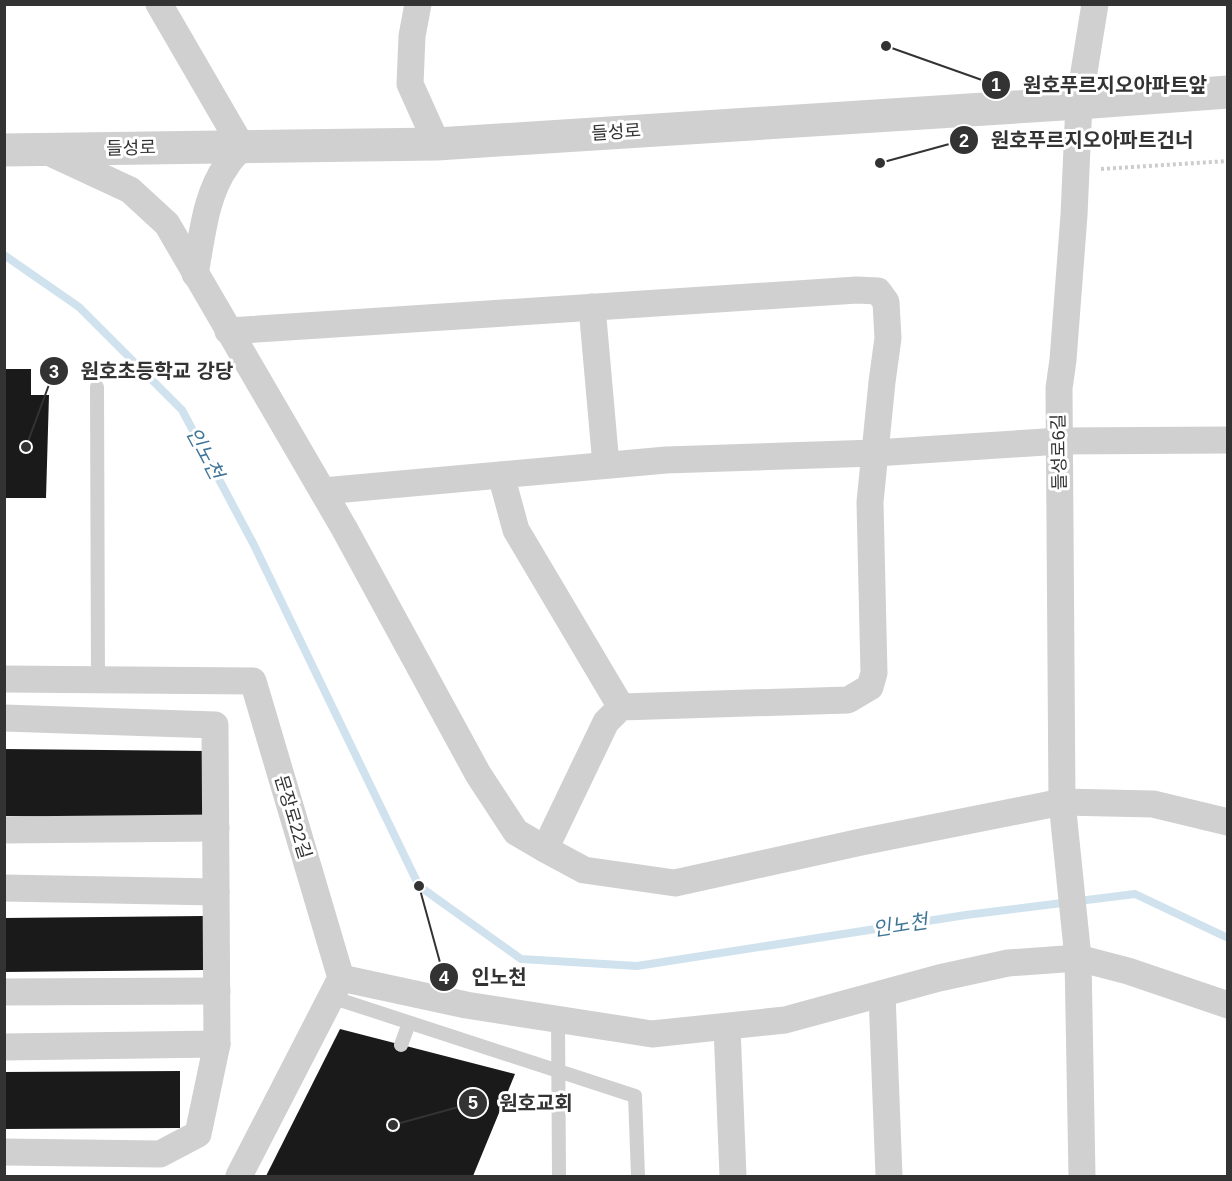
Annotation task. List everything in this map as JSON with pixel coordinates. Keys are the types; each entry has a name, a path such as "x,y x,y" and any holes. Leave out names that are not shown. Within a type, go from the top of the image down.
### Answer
{"street":[{"path":"159,4 242,147 227,164 216,183 208,208 195,274"},
{"path":"418,4 412,36 410,84 437,144"},
{"name":"들성로6길","path":"1082,1176 1078,958 1062,802 1059,388 1064,349 1079,103 1095,4"},
{"name":"들성로","path":"4,150 437,144 1227,92"},
{"path":"44,150 130,190 167,224 323,491 478,774 516,832 545,849 584,870 675,883 861,842 1062,802 1154,804 1227,822"},
{"path":"228,331 857,290 878,291 886,302 888,338 870,502 874,673 870,687 848,700 621,707 606,722 545,849"},
{"path":"592,307 606,465"},
{"path":"323,491 666,460 875,453 1060,441 1227,440"},
{"path":"501,475 516,530 621,707"},
{"name":"문장로22길","path":"4,679 253,681 336,988"},
{"path":"4,718 215,725 217,992 217,1044 198,1134 141,1165 4,1152"},
{"path":"4,830 216,828"},
{"path":"4,888 216,892"},
{"path":"239,1176 336,988 466,1005 652,1034 785,1020 939,978 1008,963 1078,958 1128,971 1227,1005"},
{"path":"4,992 217,992"},
{"path":"882,994 889,1176"},
{"path":"727,1027 733,1176"},
{"path":"4,1047 217,1044"}],"lane":[{"path":"97,387 98,680"},
{"path":"336,988 409,1023 635,1096 638,1176"},
{"path":"558,1020 559,1176"},
{"path":"401,1045 409,1023"}],"path":[{"path":"1076,171 1227,161"}],"building":[{"path":"4,369 31,369 31,395 49,395 46,498 4,498"},
{"path":"4,749 206,751 206,819 4,816"},
{"path":"203,916 204,970 4,972 4,918"},
{"path":"340,1029 515,1074 473,1176 266,1176"},
{"path":"180,1071 180,1128 4,1129 4,1072"}],"waterway":[{"name":"인노천","path":"4,255 79,307 182,410 254,545 419,886 521,959 637,966 966,915 1135,894 1228,938"}],"place":[{"name":"원호푸르지오아파트앞","path":"886,46"},
{"name":"원호푸르지오아파트건너","path":"880,163"},
{"name":"원호초등학교 강당","path":"26,447"},
{"name":"인노천","path":"419,886"},
{"name":"원호교회","path":"393,1125"}]}
